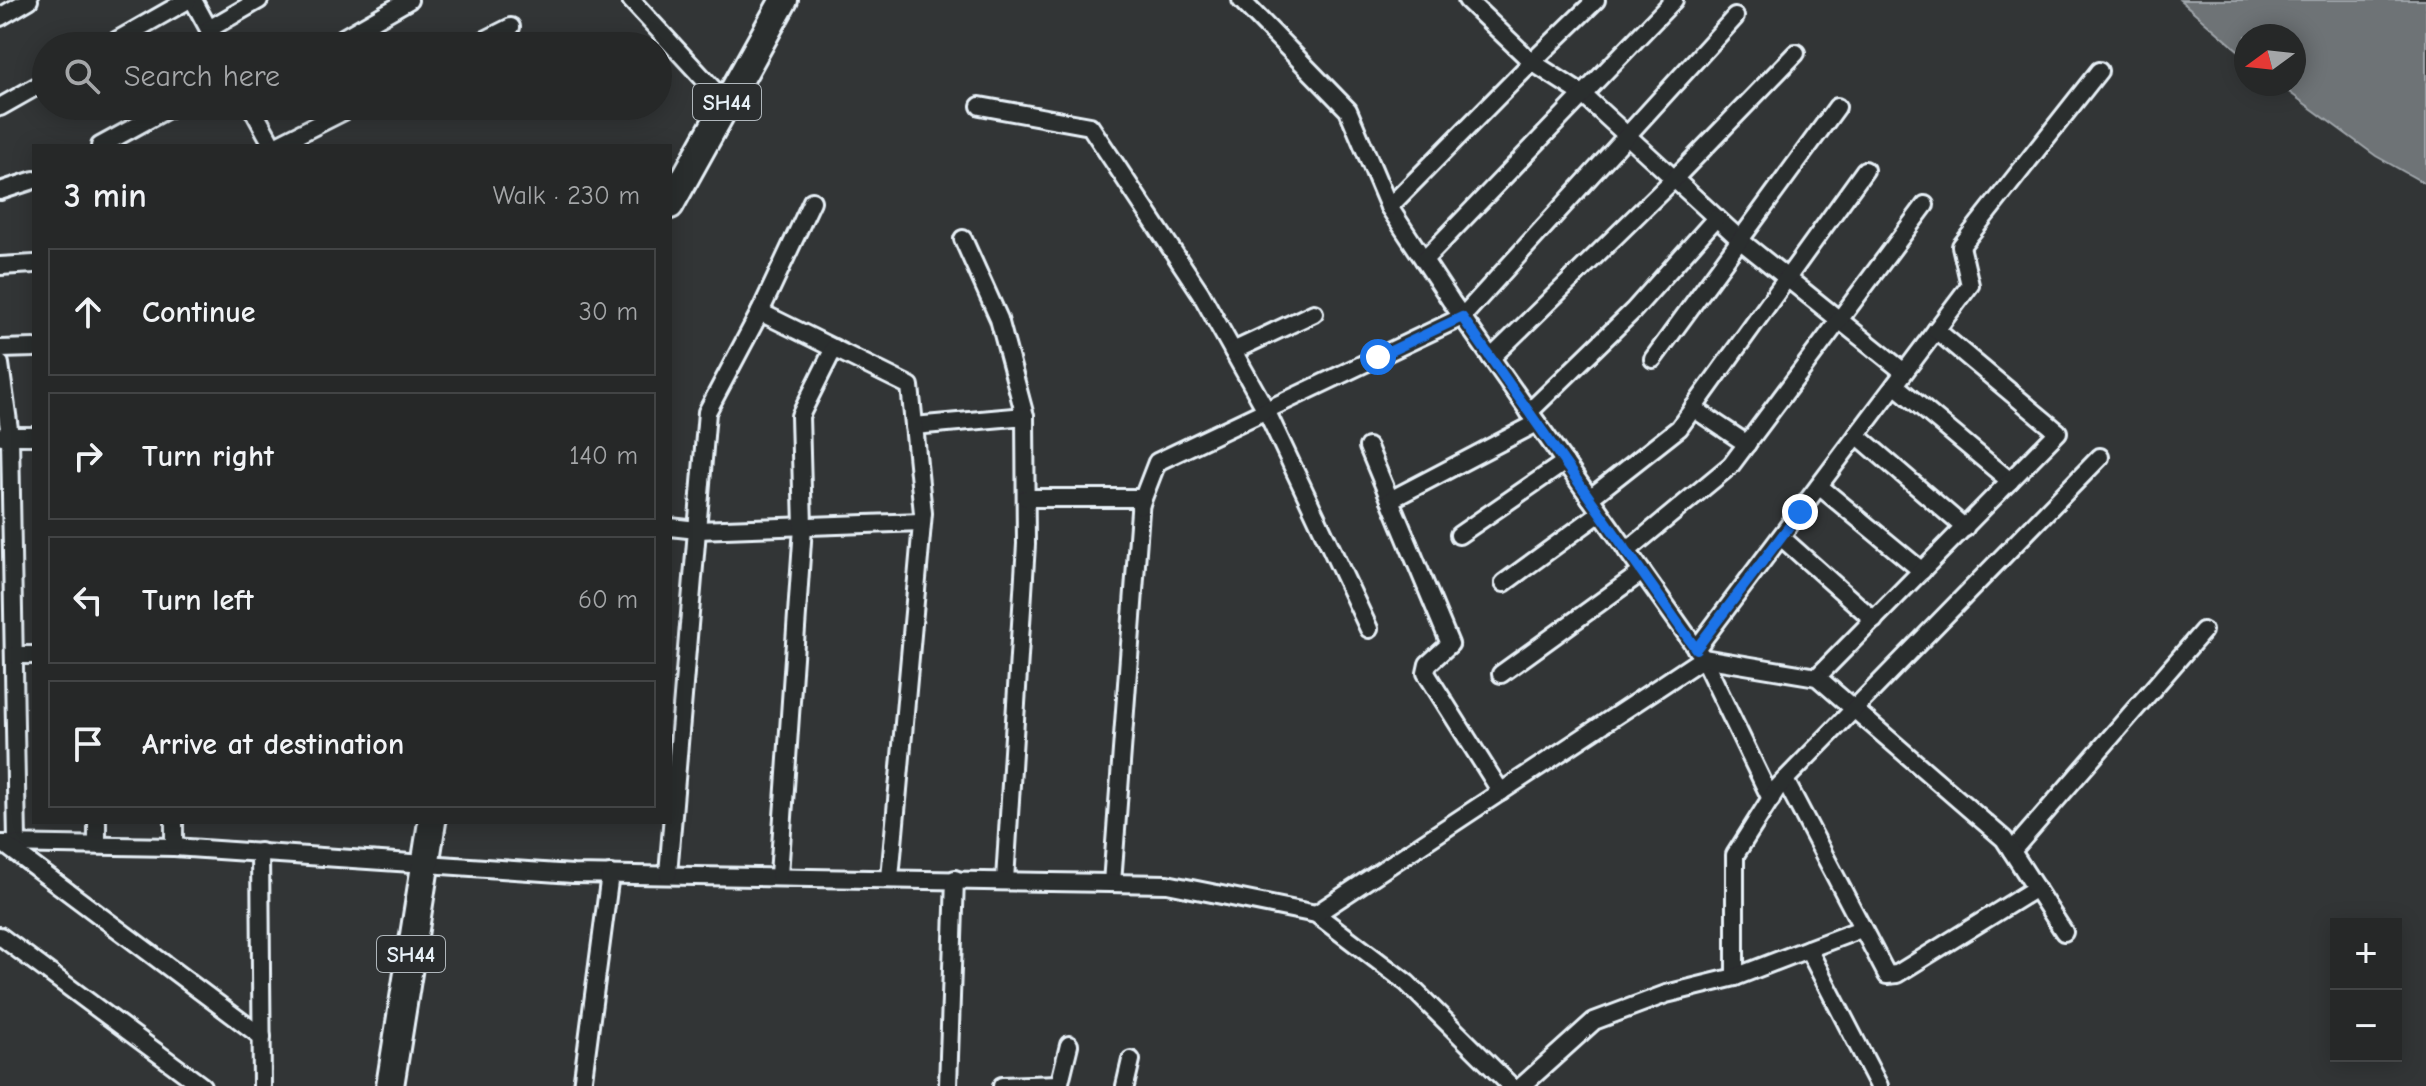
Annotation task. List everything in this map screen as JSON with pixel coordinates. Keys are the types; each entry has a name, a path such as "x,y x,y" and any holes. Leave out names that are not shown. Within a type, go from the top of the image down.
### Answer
{"main road":[{"name":"SH44","path":"672,201 784,0"},
{"name":"SH44","path":"390,1086 432,824"}],"street":[{"path":"0,17 29,0"},
{"path":"133,32 191,0 211,32"},
{"path":"209,29 259,0"},
{"path":"353,32 409,0"},
{"path":"631,0 661,32"},
{"path":"1241,0 1348,110 1389,207 1462,317 1700,654 1771,799"},
{"path":"1467,0 1532,62 1582,94 1740,240 1840,320 2010,481"},
{"path":"1389,207 1596,0"},
{"path":"1424,260 1674,0"},
{"path":"1140,506 1157,462 1462,317 1735,17"},
{"path":"501,32 511,27"},
{"path":"672,44 726,103"},
{"path":"1491,358 1674,179 1796,53"},
{"path":"1316,914 1501,792 1700,654 1781,537 1970,285 1961,246 2099,71"},
{"path":"0,107 32,89"},
{"path":"980,106 1090,126 1200,292 1266,410 1369,629"},
{"path":"1653,359 1837,107"},
{"path":"104,144 147,120"},
{"path":"259,120 273,144"},
{"path":"278,144 326,120"},
{"path":"1590,498 1679,428 1865,170"},
{"path":"0,191 32,181"},
{"path":"668,874 707,412 760,312 812,201"},
{"path":"1627,551 1731,465 1925,205"},
{"path":"1390,500 1533,418 1716,218"},
{"path":"963,239 999,319 1025,416 1026,544 1005,880"},
{"path":"0,266 32,264"},
{"path":"760,312 910,386 922,522 890,878"},
{"path":"1233,351 1314,313"},
{"path":"1817,677 2058,432 1936,330"},
{"path":"0,349 32,348"},
{"path":"779,875 803,527 800,416 834,348"},
{"path":"0,364 5,436 9,664 7,843"},
{"path":"1693,408 1747,444"},
{"path":"914,426 1025,416"},
{"path":"1857,435 1965,528"},
{"path":"5,436 32,436"},
{"path":"1368,447 1450,644 1428,664 1426,673 1501,792"},
{"path":"1735,977 1735,855 1771,799 1785,780 2100,457"},
{"path":"1459,535 1565,462"},
{"path":"1819,486 1922,571"},
{"path":"1026,498 1141,498 1112,883"},
{"path":"1504,583 1600,513"},
{"path":"672,527 697,530 922,522"},
{"path":"1781,537 1874,620"},
{"path":"1501,674 1642,572"},
{"path":"2012,851 2203,631"},
{"path":"1700,654 1817,677 2004,839 2064,932"},
{"path":"9,664 32,656"},
{"path":"1785,780 1883,972 1891,976 2036,888"},
{"path":"97,824 97,844"},
{"path":"174,824 174,847"},
{"path":"7,843 174,847 610,874 1167,884 1316,914 1407,983 1511,1086"},
{"path":"7,843 262,1037"},
{"path":"260,852 262,1086"},
{"path":"582,1086 610,874"},
{"path":"948,1086 955,879"},
{"path":"1522,1086 1594,1021 1666,994 1735,977 1861,929"},
{"path":"1,939 202,1086"},
{"path":"1808,949 1879,1086"},
{"path":"1002,1086 1059,1085 1069,1045"},
{"path":"1125,1086 1131,1060"}],"shaded area":[{"path":"2180,0 2426,0 2426,184 2376,156 2294,96 2306,96 2306,24 2234,24 2234,47"}],"route":[{"path":"1378,357 1462,317 1696,649 1800,512"}]}
